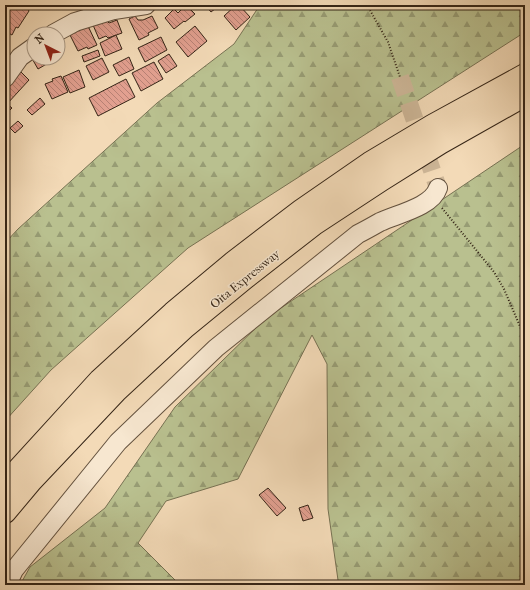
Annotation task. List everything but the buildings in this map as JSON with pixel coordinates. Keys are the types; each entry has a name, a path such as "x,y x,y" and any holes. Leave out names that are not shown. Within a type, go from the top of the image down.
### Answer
{"highway":[{"name":"Oita Expressway","path":"5,484 100,380 173,313 234,262 302,210 370,164 432,126 525,75"},
{"name":"Oita Expressway","path":"5,512 31,481 116,391 185,327 246,277 314,224 381,180 440,143 525,95"}],"street":[{"path":"66,27 75,22 114,10 146,5"},
{"path":"5,78 20,57 26,53"},
{"path":"6,585 14,570 118,442 216,348 358,234 380,222 420,206 435,192"}],"path":[{"path":"367,5 388,42 400,77"},
{"path":"435,192 494,272 504,289 525,338"}],"green space":[{"path":"260,5 525,5 525,32 188,248 51,370 5,421 5,243 18,229 157,103 234,44"},
{"path":"525,144 525,585 342,585 338,580 328,509 327,364 312,335 238,479 166,501 138,543 180,585 20,585 30,567 105,508 175,407 266,318"}],"tunnel":[{"path":"400,77 438,188"}]}
